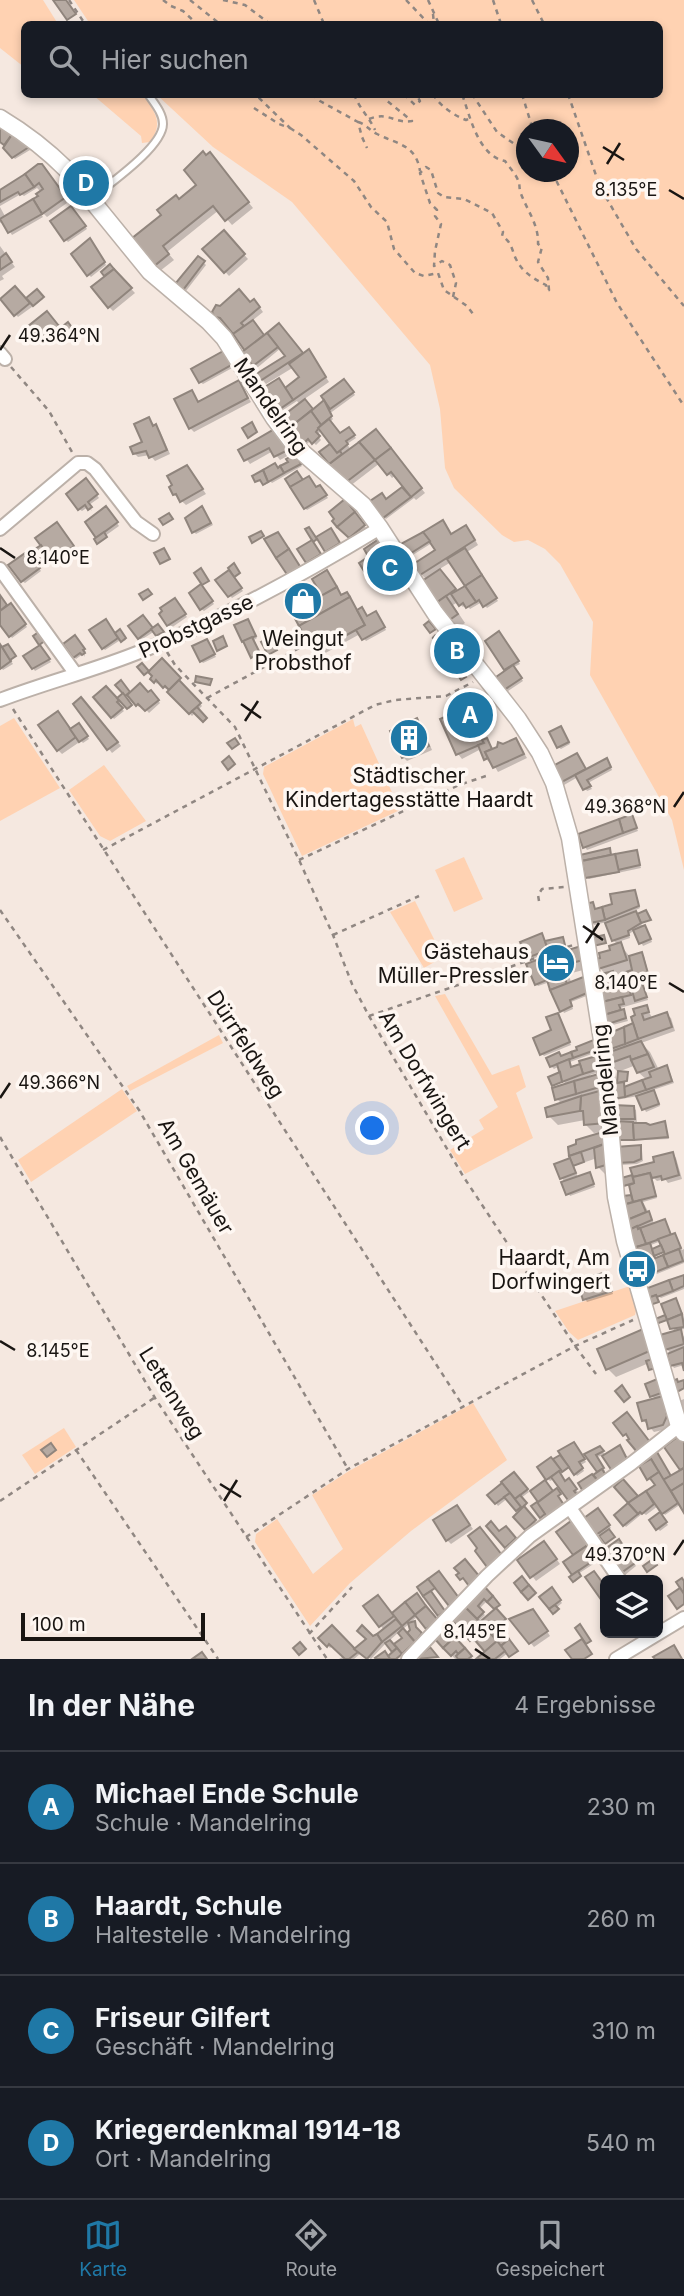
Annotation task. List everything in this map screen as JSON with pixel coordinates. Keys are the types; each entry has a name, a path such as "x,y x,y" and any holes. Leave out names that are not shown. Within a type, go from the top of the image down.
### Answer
{"street":[{"name":"Mandelring","path":"0,118 53,156 150,272 224,338 268,409 295,446 353,495 380,528 435,613 533,742 554,783 570,838 604,1053 616,1197 625,1241 682,1430 530,1535 408,1659"},
{"path":"0,529 79,463 87,463 95,468 136,522 153,534"},
{"name":"Probstgasse","path":"3,698 162,643 286,583 380,528"},
{"path":"0,569 75,673"},
{"path":"570,1508 617,1575"},
{"path":"663,1630 684,1618"},
{"path":"617,1659 637,1654 652,1638"}],"lane":[{"path":"91,199 146,153 162,130 163,121 151,98"}],"path":[{"path":"69,0 83,21"},
{"path":"163,0 183,11 194,21"},
{"path":"190,0 216,21"},
{"path":"223,0 245,5 266,21"},
{"path":"314,0 323,21"},
{"path":"406,0 426,21"},
{"path":"428,0 436,21"},
{"path":"493,0 500,21"},
{"path":"532,0 542,21"},
{"path":"259,98 290,128 354,181 371,207 387,222 394,249 415,273 424,276 438,274 444,290 467,306 473,314"},
{"path":"317,98 365,124 376,133 396,140 417,156 430,202 437,210 435,216 441,224 434,267 442,261 450,265 456,283 453,297"},
{"path":"356,98 376,133"},
{"path":"369,119 380,114 406,122 412,121 385,98"},
{"path":"408,98 415,105 420,101 418,98"},
{"path":"437,98 456,116 466,120 471,118"},
{"path":"420,173 426,167 431,170 438,193 444,197 464,199 492,213 503,232 502,236 513,249 515,258 531,279 546,285 549,290 548,278 538,262 542,247 538,244 538,232 519,181 505,161 498,160 489,153 476,132 464,98"},
{"path":"475,98 497,132 516,145"},
{"path":"523,98 530,119"},
{"path":"569,98 600,187 636,249 684,306"},
{"path":"254,108 290,128"},
{"path":"358,122 368,148"},
{"path":"557,182 617,303 684,406"},
{"path":"2,356 49,411 79,463"},
{"name":"Am Dorfwingert","path":"162,643 175,665 235,727 299,860 352,984 369,1016 463,1176 596,1374"},
{"path":"207,698 300,647"},
{"path":"103,850 375,705 395,700 446,696 485,676"},
{"name":"Dürrfeldweg","path":"3,698 463,1406"},
{"path":"299,860 459,785 489,775"},
{"path":"540,901 538,895 542,889 578,887"},
{"path":"333,935 419,896"},
{"name":"Am Gemäuer","path":"0,910 139,1110 348,1469"},
{"path":"369,1016 586,941"},
{"name":"Lettenweg","path":"0,1137 155,1398 327,1659"},
{"path":"246,1537 348,1469 575,1346 646,1314"},
{"path":"0,1501 155,1398"},
{"path":"76,1450 218,1659"},
{"path":"309,1633 352,1587"}],"shaded area":[{"path":"0,0 43,0 56,21 21,21 21,65 0,48"},
{"path":"74,0 684,0 684,870 672,820 590,675 593,622 560,564 545,549 528,540 514,542 502,535 454,488 445,468 440,409 430,365 292,202 213,147 160,98 663,98 663,21 88,21"},
{"path":"97,98 145,98 157,123 150,142 142,143 141,136"},
{"path":"14,718 60,788 0,821 0,726"},
{"path":"353,719 355,727 361,724 400,810 302,856 263,774 264,767"},
{"path":"104,765 146,821 110,841 100,836 69,790"},
{"path":"464,857 483,899 454,912 435,870"},
{"path":"415,901 443,957 424,968 390,912"},
{"path":"445,994 492,1075 519,1065 526,1087 516,1093 533,1138 465,1174 450,1150 484,1129 479,1120 498,1107 435,996"},
{"path":"219,1035 223,1043 130,1091 127,1086"},
{"path":"122,1089 137,1111 31,1182 18,1160"},
{"path":"630,1286 637,1307 635,1315 578,1340 555,1311"},
{"path":"473,1403 507,1460 411,1531 350,1583 310,1626 255,1542 256,1534 277,1519 313,1574 343,1549 312,1495 349,1471"},
{"path":"64,1428 76,1447 35,1474 22,1455"}],"building":[{"path":"53,0 66,0 76,14 67,20"},
{"path":"0,124 13,133 4,145 0,142"},
{"path":"13,133 29,147 12,158 3,148"},
{"path":"203,151 206,155 210,152 249,202 225,221 213,206 163,246 169,254 153,267 131,239 161,215 157,210 176,195 179,199 196,185 184,170"},
{"path":"42,164 66,197 42,214 33,199 43,189 39,183 34,187 25,174"},
{"path":"25,174 34,187 0,202 0,190"},
{"path":"33,199 42,214 8,233 0,219"},
{"path":"71,206 86,226 64,241 50,221"},
{"path":"224,230 245,254 224,273 202,249"},
{"path":"90,238 105,262 87,276 71,254"},
{"path":"6,253 12,262 0,270 0,258"},
{"path":"198,256 205,261 183,290 175,284"},
{"path":"110,264 114,269 104,276 101,272"},
{"path":"114,269 132,288 108,308 91,287"},
{"path":"15,286 30,303 14,316 0,299"},
{"path":"37,289 44,297 33,306 26,298"},
{"path":"239,289 250,302 254,299 260,307 241,323 244,326 233,334 212,312 216,305 220,306"},
{"path":"47,311 59,326 39,342 27,327"},
{"path":"253,320 264,335 245,351 233,334"},
{"path":"68,322 73,329 67,332 63,326"},
{"path":"279,323 303,353 260,381 256,374 285,356 267,333"},
{"path":"59,326 64,332 55,339 50,333"},
{"path":"267,333 278,347 253,366 242,352"},
{"path":"309,349 326,377 293,400 285,388 299,377 289,364"},
{"path":"225,350 233,364 199,383 191,369"},
{"path":"279,378 293,400 277,411 263,388"},
{"path":"344,379 354,392 330,409 321,396"},
{"path":"239,380 248,398 189,429 174,399 192,390 198,402"},
{"path":"305,399 313,409 288,429 280,418"},
{"path":"324,400 332,416 321,425 311,411"},
{"path":"311,411 321,425 316,432 320,436 312,444 308,439 302,445 288,429"},
{"path":"149,417 153,426 156,424 167,450 149,458 146,451 133,454 130,447 142,442 134,424"},
{"path":"329,419 340,433 349,427 355,435 346,441 348,444 337,453 318,428"},
{"path":"252,422 257,432 248,438 242,428"},
{"path":"278,427 290,449 274,457 269,448 244,461 238,450"},
{"path":"376,429 391,448 375,460 359,442"},
{"path":"359,442 375,460 345,483 325,467"},
{"path":"330,444 337,453 340,451 342,454 329,464 319,452"},
{"path":"391,448 422,488 411,497 391,472 387,475 375,460"},
{"path":"295,454 301,464 284,473 280,466"},
{"path":"275,463 284,473 268,482 263,470"},
{"path":"187,465 203,489 180,502 169,487 172,485 167,476"},
{"path":"263,470 268,482 263,485 260,480 255,482 252,476"},
{"path":"297,471 303,480 290,487 285,479"},
{"path":"309,476 316,487 320,485 327,495 304,509 290,487"},
{"path":"86,478 98,494 88,502 92,507 88,510 85,505 78,510 66,494"},
{"path":"402,487 411,497 383,518 370,501 382,493 386,499"},
{"path":"345,499 355,512 337,527 329,512"},
{"path":"106,506 118,522 96,538 85,522"},
{"path":"202,506 211,523 192,533 185,518"},
{"path":"355,512 365,525 349,538 337,527"},
{"path":"169,513 173,519 163,525 159,519"},
{"path":"443,520 451,534 466,525 475,540 420,575 412,565 435,550 423,532"},
{"path":"57,522 74,546 53,562 35,538"},
{"path":"309,527 317,539 313,542 305,529"},
{"path":"331,528 340,543 325,552 316,537"},
{"path":"261,531 264,536 252,543 249,537"},
{"path":"104,532 107,537 97,544 94,539"},
{"path":"278,532 289,549 276,558 264,539"},
{"path":"423,532 430,541 405,557 397,546"},
{"path":"379,539 389,555 373,565 364,549"},
{"path":"312,540 321,554 306,563 297,549"},
{"path":"41,545 48,555 36,563 29,553"},
{"path":"164,548 170,559 160,564 154,553"},
{"path":"465,548 482,575 465,586 447,559"},
{"path":"289,549 301,568 288,576 276,558"},
{"path":"28,551 40,568 21,582 8,565"},
{"path":"368,557 373,565 364,571 359,563"},
{"path":"387,557 401,578 384,589 371,567"},
{"path":"234,563 240,573 234,577 228,568"},
{"path":"201,568 209,581 202,585 194,573"},
{"path":"440,569 456,589 436,603 422,581"},
{"path":"229,570 242,588 228,597 215,580"},
{"path":"327,570 337,587 322,596 312,579"},
{"path":"482,575 497,598 483,607 465,586"},
{"path":"201,584 213,601 200,610 189,593"},
{"path":"465,586 476,602 466,608 463,603 459,606 451,594"},
{"path":"337,587 341,595 347,592 350,597 316,616 308,603"},
{"path":"148,589 152,594 143,600 139,594"},
{"path":"302,592 316,616 299,626 286,602"},
{"path":"0,595 7,605 0,611"},
{"path":"446,596 458,614 448,621 436,603"},
{"path":"350,597 365,625 314,653 299,626"},
{"path":"175,598 186,614 167,626 159,614 162,611 160,608"},
{"path":"11,603 26,624 9,637 0,625 0,611"},
{"path":"362,607 367,616 376,611 385,627 362,640 356,630 365,625 357,610"},
{"path":"143,615 153,628 138,639 128,626"},
{"path":"106,619 118,638 102,649 89,630"},
{"path":"248,619 256,636 242,642 234,625"},
{"path":"429,621 436,629 430,633 424,625"},
{"path":"158,624 164,632 156,636 151,629"},
{"path":"120,629 126,638 121,642 115,633"},
{"path":"40,631 46,640 39,645 33,636"},
{"path":"499,631 519,661 504,670 485,641"},
{"path":"75,635 85,653 73,658 63,644"},
{"path":"223,636 227,646 217,651 213,641"},
{"path":"252,637 260,653 251,658 243,641"},
{"path":"270,637 277,650 268,655 261,642"},
{"path":"207,639 215,654 200,662 192,646"},
{"path":"0,644 11,661 0,669"},
{"path":"8,644 16,656 10,660 2,647"},
{"path":"40,645 50,659 32,669 23,656"},
{"path":"162,658 181,678 169,690 156,680 154,683 148,672"},
{"path":"455,660 466,677 461,680 450,663"},
{"path":"142,663 149,671 144,675 137,667"},
{"path":"513,665 522,678 504,690 496,677"},
{"path":"196,676 212,679 210,685 195,682"},
{"path":"121,680 130,692 125,696 115,685"},
{"path":"179,680 201,703 189,714 167,692"},
{"path":"140,683 148,692 151,690 159,700 145,711 138,704 136,706 127,695"},
{"path":"106,686 123,708 111,718 93,697"},
{"path":"123,693 132,705 127,709 117,698"},
{"path":"81,697 118,742 107,750 73,704"},
{"path":"197,707 207,718 203,722 192,711"},
{"path":"467,707 484,743 456,755 440,719"},
{"path":"58,711 76,737 57,751 38,725"},
{"name":"Städtischer Kindertagesstätte Haardt","path":"417,718 429,746 402,758 390,731"},
{"path":"79,723 88,736 79,742 70,729"},
{"path":"561,726 569,742 557,748 549,732"},
{"path":"235,738 239,744 232,749 227,743"},
{"path":"487,738 492,749 485,752 488,758 484,760 478,745 484,743 482,740"},
{"path":"516,738 524,754 493,768 485,752 497,747 498,742 503,744"},
{"path":"577,753 586,769 560,783 551,767"},
{"path":"229,756 235,764 228,770 222,762"},
{"path":"607,758 611,767 587,780 591,786 583,790 575,775"},
{"path":"632,814 637,828 623,833 619,819"},
{"path":"619,819 623,833 583,848 578,834"},
{"path":"610,848 611,855 581,861 580,855"},
{"path":"637,850 640,865 618,870 615,854"},
{"path":"615,854 619,872 585,878 582,861"},
{"path":"635,890 639,906 605,920 602,907 612,904 610,894"},
{"path":"593,902 595,909 602,907 605,920 590,923 586,904"},
{"path":"646,910 651,920 641,923 637,914"},
{"path":"636,911 641,923 628,931 629,935 612,941 605,923"},
{"path":"645,925 651,939 639,944 633,930"},
{"path":"542,933 548,950 527,958 520,942"},
{"path":"604,935 606,943 593,946 591,938"},
{"path":"563,937 565,945 548,950 545,941"},
{"path":"621,942 627,960 598,969 596,959 600,958 599,953 610,950 609,946"},
{"name":"Gästehaus Müller-Pressler","path":"581,946 583,960 561,966 563,973 547,980 539,959"},
{"path":"642,952 649,977 626,983 623,973 632,970 629,956"},
{"path":"539,959 547,980 535,985 526,964"},
{"path":"613,971 615,979 600,983 598,975"},
{"path":"563,973 567,984 550,990 547,980"},
{"path":"586,976 587,993 570,1000 572,1006 560,1012 550,990"},
{"path":"615,979 618,988 600,992 598,983"},
{"path":"641,980 647,997 635,1001 630,984"},
{"path":"628,985 631,995 602,1002 600,992"},
{"path":"622,997 624,1004 619,1005 621,1010 604,1015 602,1002"},
{"path":"647,1005 649,1012 642,1014 644,1020 667,1012 672,1027 638,1039 631,1017 635,1015 633,1009"},
{"path":"624,1009 626,1018 605,1025 604,1015"},
{"path":"558,1013 570,1042 540,1055 533,1038 551,1030 546,1017"},
{"path":"633,1023 638,1039 625,1044 624,1027"},
{"path":"624,1027 625,1044 608,1050 605,1035"},
{"path":"596,1039 598,1049 573,1058 571,1052 577,1050 576,1047"},
{"path":"641,1041 648,1054 631,1060 630,1056 608,1064 607,1053"},
{"path":"559,1052 561,1056 571,1052 573,1058 550,1067 546,1058"},
{"path":"648,1054 654,1067 637,1073 631,1060"},
{"path":"600,1055 602,1068 583,1074 579,1061"},
{"path":"569,1059 571,1067 580,1064 583,1074 562,1082 557,1064"},
{"path":"667,1065 672,1081 646,1090 642,1080 651,1077 649,1072"},
{"path":"618,1071 628,1072 627,1081 617,1083"},
{"path":"560,1072 562,1082 552,1086 548,1077"},
{"path":"602,1073 603,1086 576,1094 574,1081"},
{"path":"642,1080 646,1090 625,1097 624,1087"},
{"path":"574,1081 576,1094 555,1100 552,1088"},
{"path":"624,1082 625,1097 612,1099 611,1084"},
{"path":"603,1090 606,1123 584,1125 583,1111 580,1111 581,1096"},
{"path":"654,1090 659,1104 642,1110 636,1096"},
{"path":"581,1096 580,1111 547,1117 545,1108"},
{"path":"613,1105 634,1106 635,1119 614,1119"},
{"path":"616,1121 633,1122 634,1140 616,1140"},
{"path":"665,1121 668,1137 634,1140 633,1123 650,1125"},
{"path":"606,1131 607,1143 569,1156 568,1147 576,1144 576,1140"},
{"path":"607,1143 609,1164 596,1168 594,1148"},
{"path":"641,1145 641,1159 617,1163 616,1147"},
{"path":"581,1152 584,1162 573,1166 569,1156"},
{"path":"673,1152 679,1175 662,1180 661,1176 652,1178 650,1173 633,1177 630,1168 654,1162 653,1157"},
{"path":"570,1158 576,1173 560,1179 554,1164"},
{"path":"590,1172 594,1184 566,1195 561,1182"},
{"path":"650,1173 656,1196 633,1202 629,1185 634,1183 633,1177"},
{"path":"632,1175 634,1183 620,1187 618,1179"},
{"path":"631,1195 633,1202 623,1205 623,1196"},
{"path":"641,1200 646,1212 627,1220 623,1205"},
{"path":"649,1211 652,1220 629,1230 627,1220"},
{"path":"665,1219 671,1235 646,1244 640,1228"},
{"path":"637,1226 646,1244 633,1248 629,1230"},
{"path":"675,1233 681,1248 665,1255 658,1239"},
{"path":"650,1243 655,1258 638,1265 633,1248"},
{"path":"661,1245 664,1252 654,1256 652,1249"},
{"path":"679,1249 683,1261 668,1267 663,1255"},
{"path":"663,1255 668,1267 643,1277 638,1265"},
{"path":"606,1272 612,1291 583,1300 577,1281"},
{"path":"684,1275 684,1286 673,1291 669,1280"},
{"path":"669,1280 673,1291 648,1298 645,1289"},
{"path":"656,1295 659,1302 650,1305 648,1298"},
{"path":"676,1298 682,1314 667,1320 661,1304"},
{"path":"682,1314 684,1327 670,1329 667,1320"},
{"path":"665,1315 667,1320 656,1324 655,1319"},
{"path":"643,1329 652,1350 606,1370 597,1349"},
{"path":"681,1329 684,1344 665,1350 660,1335"},
{"path":"684,1347 684,1371 682,1363 670,1366 667,1354"},
{"path":"656,1358 659,1367 649,1370 646,1361"},
{"path":"662,1377 667,1391 650,1397 645,1384"},
{"path":"677,1379 678,1382 684,1380 684,1388 675,1393 670,1382"},
{"path":"622,1385 630,1397 624,1402 615,1391"},
{"path":"663,1396 667,1416 663,1425 648,1429 646,1420 642,1421 637,1403"},
{"path":"627,1412 650,1442 637,1452 627,1440 629,1439 626,1434 623,1436 613,1423"},
{"path":"680,1435 684,1442 684,1468 680,1470 664,1447"},
{"path":"574,1442 585,1459 579,1462 583,1468 574,1475 558,1451"},
{"path":"51,1443 56,1450 47,1457 41,1450"},
{"path":"620,1445 628,1461 612,1471 602,1456"},
{"path":"600,1446 604,1451 596,1455 604,1468 597,1472 584,1454"},
{"path":"657,1452 671,1476 663,1480 650,1457"},
{"path":"560,1455 569,1467 562,1472 553,1459"},
{"path":"551,1457 561,1470 546,1480 537,1467"},
{"path":"651,1459 659,1472 647,1480 639,1466"},
{"path":"684,1468 684,1483 671,1491 663,1480"},
{"path":"602,1469 607,1477 599,1482 593,1475"},
{"path":"559,1471 565,1481 569,1478 577,1489 574,1491 579,1497 570,1503 551,1477"},
{"path":"514,1472 528,1489 515,1499 501,1482"},
{"path":"659,1472 678,1503 662,1514 646,1491 655,1485 650,1478"},
{"path":"592,1474 599,1482 584,1493 578,1483"},
{"path":"623,1479 638,1496 628,1503 614,1487"},
{"path":"545,1480 553,1491 538,1502 530,1491"},
{"path":"502,1483 510,1493 495,1504 487,1495"},
{"path":"684,1483 684,1513 671,1491"},
{"path":"557,1488 561,1494 558,1496 564,1505 547,1517 537,1503"},
{"path":"646,1491 654,1504 642,1514 638,1514 628,1503"},
{"path":"510,1493 521,1507 516,1511 504,1497"},
{"path":"520,1495 527,1503 522,1508 515,1499"},
{"path":"537,1502 545,1514 540,1518 531,1506"},
{"path":"628,1503 638,1514 623,1526 614,1515"},
{"path":"457,1505 470,1525 446,1541 433,1520"},
{"path":"524,1506 536,1520 525,1530 513,1517"},
{"path":"598,1508 610,1525 596,1535 584,1518"},
{"path":"660,1512 667,1522 656,1530 649,1520"},
{"path":"491,1521 499,1531 506,1526 516,1538 505,1548 486,1526"},
{"path":"571,1521 588,1545 573,1555 556,1532"},
{"path":"480,1527 502,1555 487,1567 468,1536"},
{"path":"609,1529 615,1537 605,1544 599,1536"},
{"path":"619,1539 628,1553 614,1563 605,1549"},
{"path":"544,1541 557,1559 530,1578 517,1560"},
{"path":"588,1545 597,1558 572,1575 563,1562"},
{"path":"628,1553 635,1563 621,1573 614,1563"},
{"path":"465,1559 480,1577 469,1586 463,1578 460,1580 456,1575 459,1573 454,1568"},
{"path":"653,1559 657,1565 647,1572 643,1566"},
{"path":"439,1571 459,1598 449,1606 428,1579"},
{"path":"578,1571 581,1576 573,1582 569,1577"},
{"path":"594,1571 600,1579 600,1598 585,1577"},
{"path":"522,1576 529,1585 521,1592 514,1583"},
{"path":"682,1578 684,1581 684,1594 676,1582"},
{"path":"428,1579 435,1588 423,1596 417,1587"},
{"path":"483,1585 493,1596 487,1602 484,1599 478,1606 484,1612 477,1619 463,1605"},
{"path":"529,1585 536,1593 528,1600 521,1592"},
{"path":"552,1587 561,1600 549,1609 539,1597"},
{"path":"680,1588 684,1594 684,1604 677,1609 668,1596"},
{"path":"431,1591 445,1611 438,1616 423,1596"},
{"path":"417,1593 426,1606 415,1615 405,1602"},
{"path":"378,1595 394,1616 379,1627 363,1606"},
{"path":"493,1596 500,1605 494,1609 487,1602"},
{"path":"405,1602 415,1615 402,1626 392,1613"},
{"path":"463,1605 485,1627 470,1641 450,1618"},
{"path":"555,1605 559,1609 553,1614 549,1609"},
{"path":"426,1606 438,1620 426,1629 415,1615"},
{"path":"496,1608 506,1619 490,1633 481,1621"},
{"path":"533,1609 548,1631 529,1644 509,1619"},
{"path":"396,1619 402,1626 382,1642 377,1634"},
{"path":"415,1621 416,1627 422,1633 415,1642 407,1633 410,1630 408,1623"},
{"path":"580,1624 591,1641 586,1644 575,1628"},
{"path":"332,1625 358,1652 349,1659 345,1659 329,1644 327,1647 318,1638"},
{"path":"362,1625 373,1636 377,1634 382,1642 367,1659 354,1649 366,1639 357,1631"},
{"path":"485,1627 497,1641 485,1652 473,1638"},
{"path":"403,1628 415,1642 402,1654 394,1644 402,1638 398,1633"},
{"path":"501,1628 509,1639 501,1646 492,1634"},
{"path":"444,1629 453,1639 443,1648 434,1638"},
{"path":"455,1637 465,1648 451,1656 443,1648"},
{"path":"509,1639 518,1651 509,1657 501,1646"},
{"path":"582,1639 592,1654 584,1659 572,1659 565,1650"},
{"path":"390,1640 397,1648 392,1652 385,1643"},
{"path":"497,1641 505,1651 495,1659 476,1659"},
{"path":"300,1642 306,1649 299,1655 293,1648"},
{"path":"674,1645 682,1659 653,1657"},
{"path":"430,1647 438,1657 417,1659 417,1658"},
{"path":"397,1648 402,1654 396,1659 390,1659 388,1656"},
{"path":"465,1648 472,1656 458,1659 456,1656"},
{"path":"385,1651 390,1659 375,1658"},
{"path":"202,1652 207,1659 192,1659"}],"place":[{"name":"Kriegerdenkmal 1914-18","path":"86,183"},
{"name":"Friseur Gilfert","path":"390,568"},
{"name":"Weingut Probsthof","path":"303,601"},
{"name":"Haardt, Schule","path":"457,651"},
{"name":"Michael Ende Schule","path":"470,715"},
{"name":"Städtischer Kindertagesstätte Haardt","path":"409,738"},
{"name":"Gästehaus Müller-Pressler","path":"556,963"},
{"name":"Haardt, Am Dorfwingert","path":"637,1269"}]}
